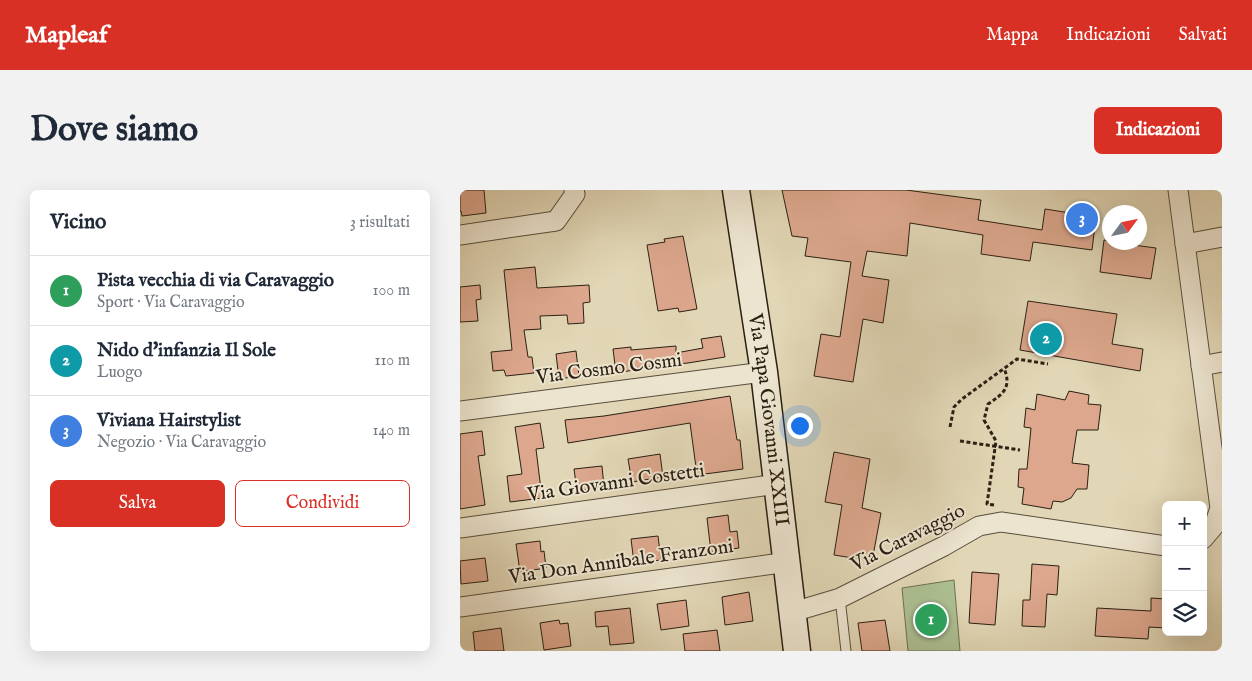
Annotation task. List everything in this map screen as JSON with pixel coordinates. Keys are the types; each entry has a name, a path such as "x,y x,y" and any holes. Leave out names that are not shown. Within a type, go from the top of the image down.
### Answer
{"main road":[{"name":"Via Papa Giovanni XXIII","path":"736,190 764,372 788,562 797,651"}],"street":[{"path":"460,235 556,221 575,194 574,190"},
{"path":"1178,190 1201,366 1220,491 1218,519 1207,534"},
{"path":"1185,244 1222,236"},
{"path":"1201,366 1222,362"},
{"name":"Via Cosmo Cosmi","path":"460,411 764,372"},
{"name":"Via Giovanni Costetti","path":"460,528 778,484"},
{"name":"Via Caravaggio","path":"793,612 840,598 944,546 979,526 1001,522 1162,545"},
{"name":"Via Don Annibale Franzoni","path":"460,608 788,562"}],"lane":[{"path":"840,598 846,651"}],"path":[{"path":"950,427 954,407 962,399 1017,359 1048,364"},
{"path":"997,506 987,504 996,441 984,420 984,412 988,404 1003,394 1007,386 1008,378 1004,368"},
{"path":"960,440 1020,450"}],"green space":[{"path":"954,580 960,651 908,651 902,588"}],"building":[{"path":"460,190 484,190 486,213 462,216 460,211"},
{"path":"782,190 906,190 981,200 978,220 1042,230 1045,209 1096,217 1092,250 1033,242 1030,261 981,254 983,235 910,223 907,256 867,251 862,276 889,280 883,323 863,319 853,382 814,376 821,334 840,337 851,262 805,256 808,238 792,236"},
{"path":"683,236 697,309 679,312 678,308 658,311 647,245 665,242 664,239"},
{"path":"1147,247 1156,248 1151,279 1100,272 1103,250 1147,250"},
{"path":"535,267 537,288 589,285 590,302 583,303 584,323 568,324 567,315 540,316 541,329 524,330 528,357 532,357 534,373 506,376 504,370 493,371 491,352 512,350 504,270"},
{"path":"480,285 481,299 476,300 478,321 460,322 460,287"},
{"path":"1028,301 1117,314 1112,344 1143,349 1140,371 1020,350"},
{"path":"721,336 725,357 688,363 633,368 634,370 616,373 613,349 631,347 631,350 676,346 676,353 703,348 701,339"},
{"path":"576,351 579,376 559,379 556,354"},
{"path":"1069,391 1089,395 1088,404 1101,405 1098,430 1077,430 1072,463 1089,465 1087,489 1077,489 1071,498 1062,502 1053,501 1051,509 1022,504 1024,488 1018,487 1019,469 1027,469 1031,428 1024,427 1026,408 1035,410 1037,394 1065,400"},
{"path":"730,396 737,440 740,440 743,469 697,475 690,423 568,443 565,420 604,416"},
{"path":"540,423 544,448 536,449 542,498 510,502 507,476 522,474 515,427"},
{"path":"482,431 485,455 478,456 485,505 460,509 460,434"},
{"path":"834,452 870,459 862,508 881,513 872,561 834,555 842,505 825,502"},
{"path":"660,454 663,477 632,482 628,459"},
{"path":"602,466 604,487 577,491 574,469"},
{"path":"728,515 730,532 737,531 739,548 711,552 707,518"},
{"path":"658,536 661,560 634,563 631,539"},
{"path":"540,541 541,552 544,551 546,568 520,572 516,544"},
{"path":"485,558 488,581 461,584 460,561"},
{"path":"1032,564 1059,566 1057,595 1047,594 1045,627 1022,626 1023,600 1030,600"},
{"path":"972,572 999,574 995,625 969,623"},
{"path":"749,592 753,621 725,625 722,597"},
{"path":"1151,598 1162,599 1162,628 1149,627 1148,639 1095,636 1097,608 1151,611"},
{"path":"686,600 689,626 661,630 657,604"},
{"path":"630,608 634,643 610,645 608,626 596,627 595,612"},
{"path":"559,620 560,624 568,623 571,646 544,650 540,623"},
{"path":"885,620 890,651 862,651 858,623"},
{"path":"501,628 504,651 475,651 473,632"},
{"path":"717,630 720,651 685,651 683,634"}],"place":[{"name":"Viviana Hairstylist","path":"1082,219"},
{"name":"Nido d'infanzia Il Sole","path":"1046,339"},
{"name":"Pista vecchia di via Caravaggio","path":"931,620"}]}
